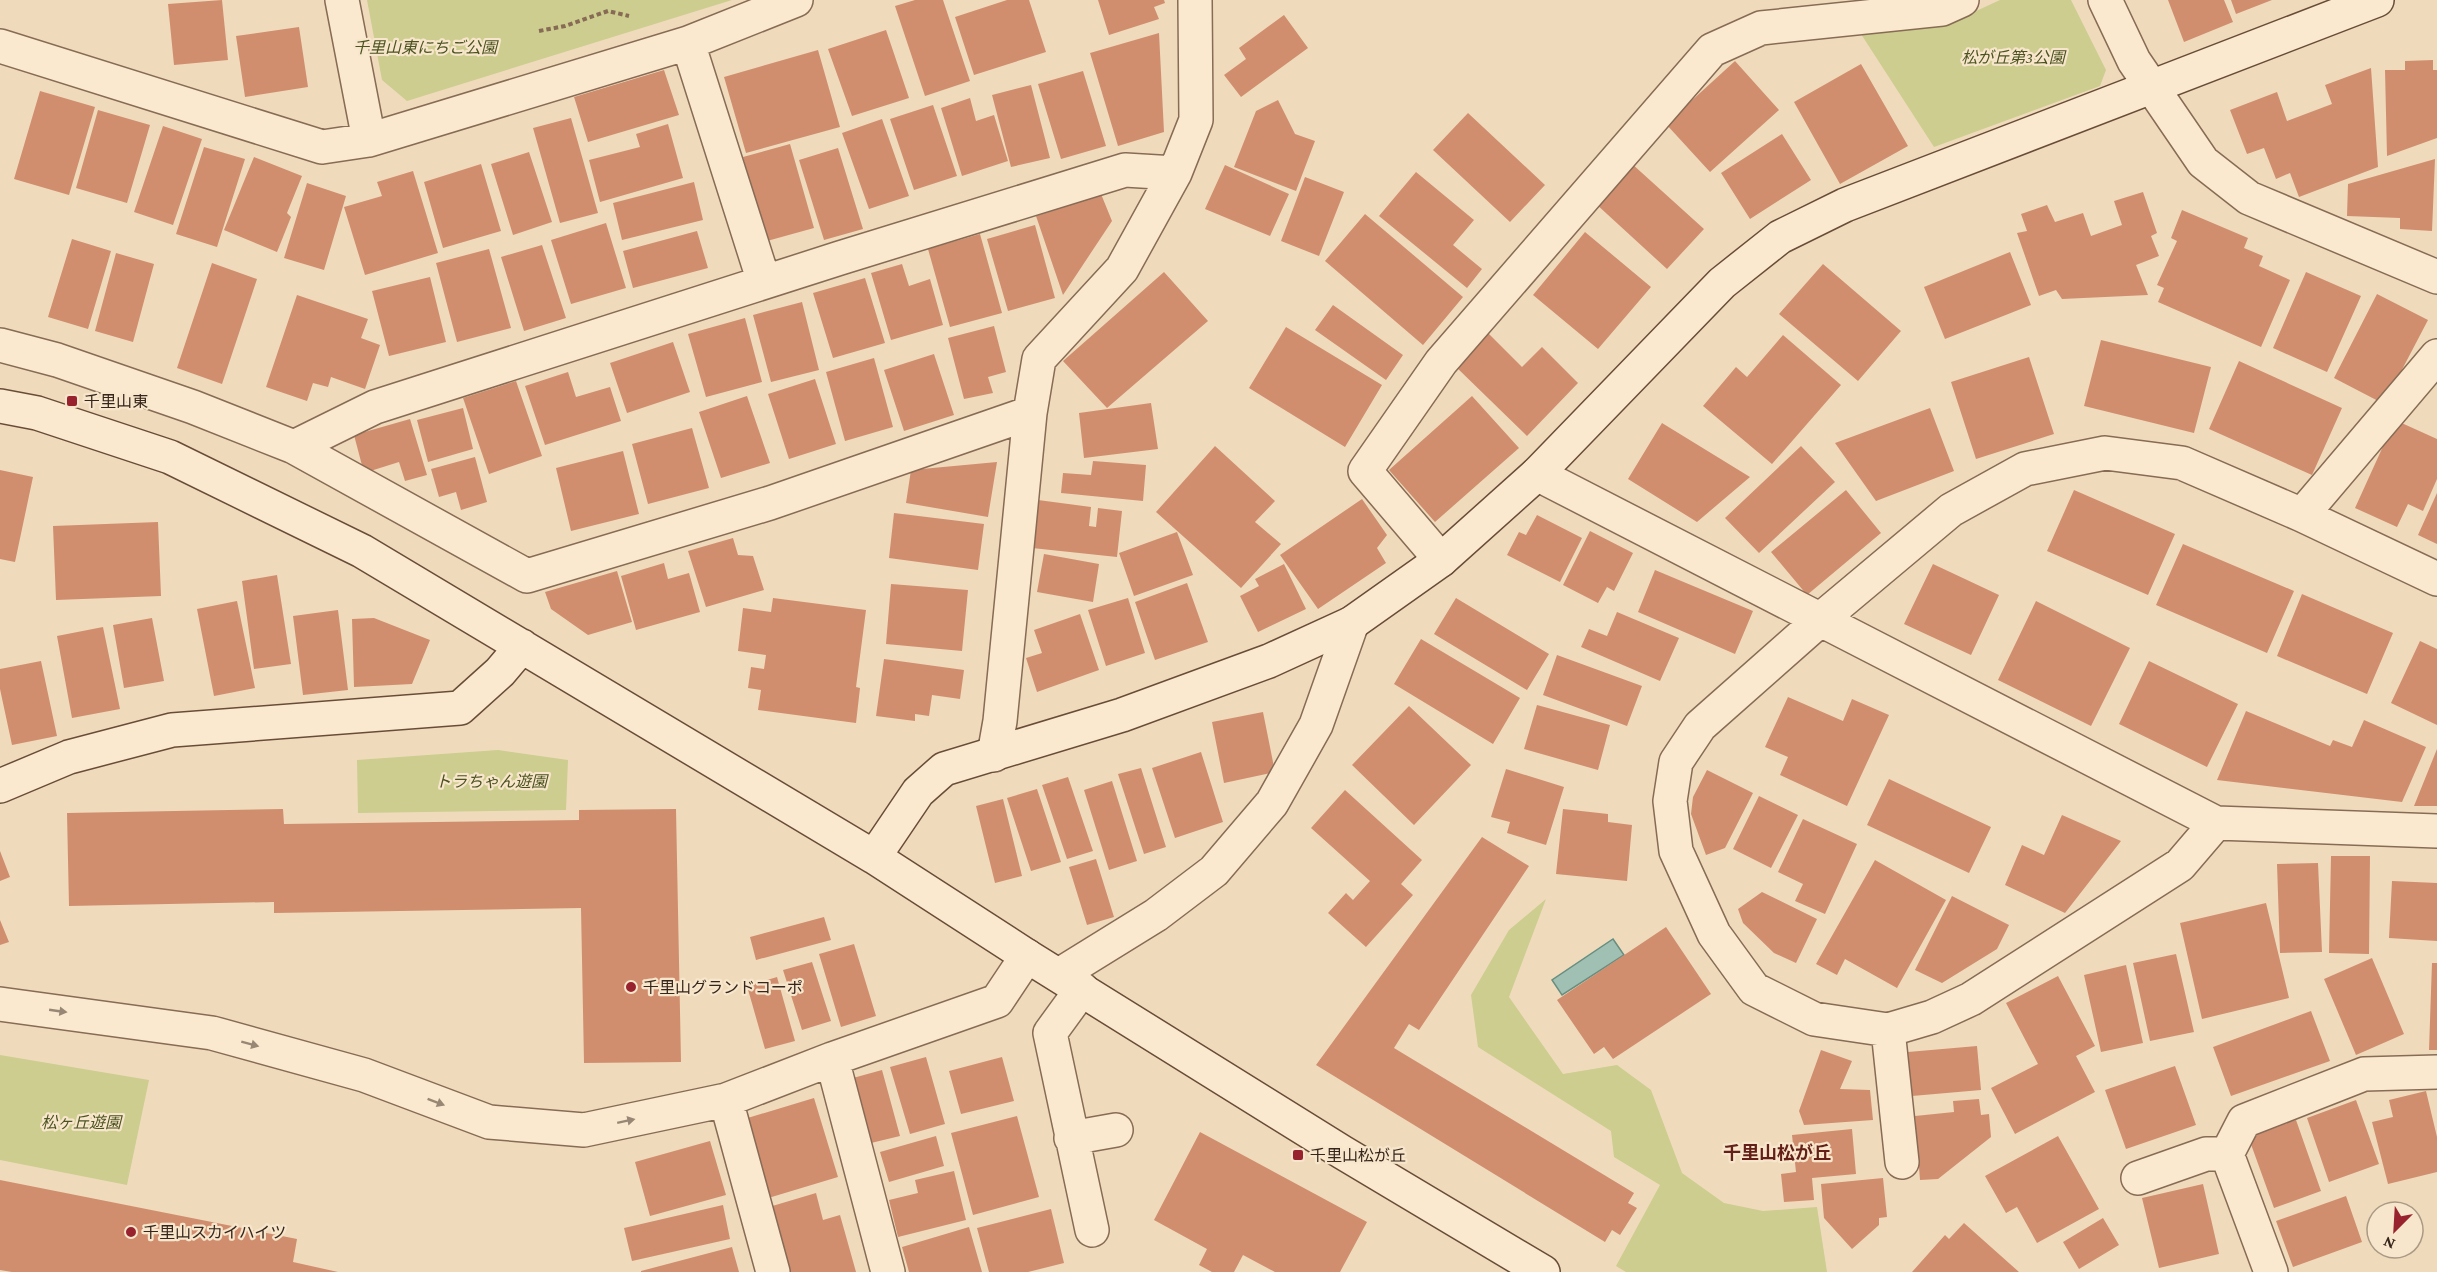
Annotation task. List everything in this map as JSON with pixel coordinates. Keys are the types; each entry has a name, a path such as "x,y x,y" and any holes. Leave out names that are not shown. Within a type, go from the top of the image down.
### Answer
{"street":[{"path":"342,0 369,140"},
{"path":"0,46 322,147 369,140 688,43 796,0"},
{"path":"994,755 1000,722 1030,413 1039,359 1122,269 1175,173 1196,120 1195,0"},
{"path":"1441,560 1365,471 1441,362 1712,50 1761,28 1942,9 1962,0"},
{"path":"2105,0 2134,61 2203,162 2249,198 2437,277"},
{"path":"874,857 918,792 945,769 1122,715 1248,669 1352,623 1441,560 1537,474 1722,283 1780,237 1845,205 2377,0"},
{"path":"688,43 764,282"},
{"path":"294,447 375,406 764,282 1125,170 1175,173"},
{"path":"0,345 68,363 193,407 294,447 527,576 770,502 1030,413"},
{"path":"2302,515 2437,356"},
{"path":"0,406 37,413 170,457 362,551 874,857 1027,956 1342,1152 1543,1272"},
{"path":"2216,823 2180,865 1971,999 1932,1017 1888,1029 1814,1018 1754,989 1714,934 1676,851 1670,801 1676,762 1700,726 1821,619 1950,510 2025,469 2105,453 2182,463 2302,515 2437,579"},
{"path":"1537,474 2216,823 2437,831"},
{"path":"1092,1230 1050,1033 1071,982 1214,871 1272,802 1316,725 1352,623"},
{"path":"0,786 69,757 172,730 460,708 500,672 522,646"},
{"path":"0,1004 212,1033 364,1074 489,1122 584,1131 726,1100 832,1059 997,1001 1027,956"},
{"path":"1888,1029 1902,1162"},
{"path":"832,1059 888,1272"},
{"path":"2271,1272 2227,1154 2244,1121 2364,1074 2437,1072"},
{"path":"726,1100 772,1272"},
{"path":"1071,1138 1116,1130"},
{"path":"2138,1178 2206,1154 2227,1154"}],"path":[{"path":"539,31 565,26 608,11 635,19"}],"green space":[{"name":"千里山東にちご公園","path":"367,0 732,0 407,101 382,80"},
{"name":"松が丘第3公園","path":"2000,0 2071,0 2106,70 2100,86 1934,147 1861,34 1948,24"},
{"name":"トラちゃん遊園","path":"498,750 568,760 566,810 358,813 357,760"},
{"path":"1546,899 1509,997 1563,1074 1617,1065 1651,1090 1682,1173 1724,1203 1763,1211 1817,1207 1827,1272 1626,1272 1616,1266 1660,1185 1614,1157 1611,1131 1478,1047 1471,995 1509,930"},
{"name":"松ヶ丘遊園","path":"0,1055 149,1080 127,1185 0,1160"}],"shaded area":[{"path":"1613,939 1624,955 1562,995 1552,980"}],"building":[{"path":"222,0 228,60 174,65 168,4"},
{"path":"915,0 943,0 970,81 925,96 895,6"},
{"path":"1007,0 1029,0 1046,52 974,75 955,17"},
{"path":"1098,0 1164,0 1165,3 1154,7 1159,19 1109,35"},
{"path":"2168,0 2224,0 2233,22 2184,42"},
{"path":"2231,0 2272,0 2236,14"},
{"path":"1284,15 1308,48 1241,97 1224,75 1246,59 1239,48"},
{"path":"299,27 308,87 245,97 236,36"},
{"path":"886,30 909,98 852,116 828,49"},
{"path":"1159,33 1164,132 1118,146 1090,53"},
{"path":"818,50 840,127 746,153 724,77"},
{"path":"2433,60 2433,70 2437,70 2437,138 2387,156 2385,70 2405,70 2405,61"},
{"path":"1735,61 1779,110 1710,172 1666,124"},
{"path":"1861,64 1908,146 1840,184 1794,102"},
{"path":"2371,68 2378,167 2299,197 2290,173 2276,179 2264,148 2247,154 2230,110 2277,92 2287,121 2332,104 2325,85"},
{"path":"664,70 679,115 588,142 574,97"},
{"path":"1083,71 1106,146 1061,159 1038,84"},
{"path":"1031,85 1050,158 1011,167 992,95"},
{"path":"40,91 95,107 69,195 14,179"},
{"path":"970,98 976,121 994,115 1008,161 962,176 941,108"},
{"path":"1278,100 1295,134 1315,141 1296,191 1234,167 1256,111"},
{"path":"933,105 957,176 914,190 890,119"},
{"path":"98,110 150,125 127,203 76,188"},
{"path":"1468,113 1545,185 1510,222 1433,150"},
{"path":"571,118 598,213 560,223 533,128"},
{"path":"882,119 909,196 869,209 842,133"},
{"path":"668,124 683,178 600,202 589,160 640,147 636,134"},
{"path":"163,126 202,139 173,225 134,212"},
{"path":"1782,134 1811,180 1750,219 1721,173"},
{"path":"790,144 814,228 767,241 743,157"},
{"path":"204,147 245,159 217,247 176,234"},
{"path":"838,148 863,229 824,240 799,160"},
{"path":"529,152 552,222 513,235 491,164"},
{"path":"254,157 302,176 287,213 291,217 277,252 224,230"},
{"path":"2435,159 2432,231 2400,229 2400,218 2347,216 2348,184"},
{"path":"1631,163 1704,229 1667,269 1595,203"},
{"path":"481,164 501,231 443,248 424,182"},
{"path":"1225,165 1289,194 1270,236 1205,209"},
{"path":"413,171 438,253 365,275 344,207 382,196 377,182"},
{"path":"1416,172 1474,220 1453,245 1482,269 1467,288 1379,216"},
{"path":"1305,177 1344,192 1319,256 1281,241"},
{"path":"694,182 703,220 622,240 613,203"},
{"path":"307,183 346,196 324,270 284,258"},
{"path":"2143,192 2157,233 2151,236 2159,256 2136,265 2148,295 2062,299 2056,290 2039,296 2017,233 2027,231 2021,214 2047,205 2055,222 2083,213 2091,236 2122,225 2114,201"},
{"path":"1101,194 1112,221 1063,295 1036,216"},
{"path":"2182,210 2248,238 2244,248 2263,256 2259,266 2290,280 2261,347 2158,302 2164,288 2157,285 2177,241 2171,238"},
{"path":"1365,214 1463,297 1423,345 1325,261"},
{"path":"606,223 626,288 571,304 551,240"},
{"path":"1035,225 1055,298 1008,311 987,239"},
{"path":"697,231 708,268 633,288 623,251"},
{"path":"1585,232 1651,287 1598,349 1533,295"},
{"path":"980,234 1002,313 950,327 928,249"},
{"path":"72,239 111,251 88,329 48,317"},
{"path":"542,245 566,318 524,331 501,257"},
{"path":"489,249 511,328 457,342 436,263"},
{"path":"2010,252 2031,305 1945,339 1924,287"},
{"path":"116,253 154,264 133,342 95,331"},
{"path":"212,263 257,279 222,384 177,368"},
{"path":"902,264 909,286 930,279 943,325 891,340 871,273"},
{"path":"1823,264 1901,331 1858,381 1779,314"},
{"path":"1164,272 1208,321 1107,408 1063,361"},
{"path":"2306,272 2361,296 2327,372 2273,348"},
{"path":"430,277 446,342 389,356 372,291"},
{"path":"865,278 885,343 833,358 813,293"},
{"path":"2377,294 2428,320 2384,404 2334,378"},
{"path":"297,295 368,319 361,338 380,345 365,389 331,377 328,387 313,383 307,401 266,387"},
{"path":"802,302 819,370 771,382 753,315"},
{"path":"1333,305 1403,355 1386,380 1315,330"},
{"path":"745,318 762,382 706,397 688,334"},
{"path":"994,326 1006,372 988,377 993,393 964,399 948,338"},
{"path":"1286,327 1382,385 1345,447 1249,388"},
{"path":"1485,330 1522,367 1542,347 1578,383 1527,436 1453,364"},
{"path":"1783,335 1841,385 1772,464 1703,406 1736,367 1747,377"},
{"path":"2101,340 2211,367 2194,433 2084,406"},
{"path":"673,342 690,392 627,413 610,363"},
{"path":"934,354 954,415 904,431 884,370"},
{"path":"2029,357 2054,434 1976,459 1951,382"},
{"path":"874,358 893,427 845,441 826,372"},
{"path":"2239,361 2342,408 2312,475 2209,429"},
{"path":"568,372 576,397 610,387 621,421 545,445 525,386"},
{"path":"815,379 836,444 789,459 768,394"},
{"path":"516,381 542,456 489,474 463,398"},
{"path":"747,396 770,463 721,478 699,412"},
{"path":"1472,396 1519,448 1435,522 1389,470"},
{"path":"1151,403 1158,449 1084,458 1079,413"},
{"path":"463,408 473,449 428,462 417,420"},
{"path":"1930,408 1954,471 1876,501 1835,443"},
{"path":"410,419 427,475 405,481 399,462 364,473 354,435"},
{"path":"2395,420 2437,439 2437,479 2423,511 2408,504 2397,527 2355,508"},
{"path":"1662,423 1750,477 1697,522 1628,479"},
{"path":"692,428 709,488 648,504 632,444"},
{"path":"1215,446 1275,501 1255,522 1281,544 1241,588 1156,512"},
{"path":"1801,446 1835,482 1759,553 1725,518"},
{"path":"623,451 639,514 571,531 556,468"},
{"path":"475,457 487,502 461,510 456,492 439,497 431,469"},
{"path":"1093,461 1146,465 1143,501 1061,493 1063,473 1091,475"},
{"path":"997,462 988,517 906,503 911,470"},
{"path":"0,470 33,477 15,562 0,559"},
{"path":"1846,490 1881,533 1807,595 1771,552"},
{"path":"2074,490 2175,534 2148,595 2047,551"},
{"path":"2437,493 2437,544 2418,535"},
{"path":"1362,499 1387,535 1377,548 1386,563 1318,609 1280,555"},
{"path":"1038,500 1091,507 1089,526 1096,527 1098,508 1122,511 1117,557 1032,548"},
{"path":"894,513 984,524 978,570 889,558"},
{"path":"1537,515 1582,538 1560,582 1507,555 1519,532 1526,535"},
{"path":"158,522 161,596 56,600 53,526"},
{"path":"1590,531 1633,553 1614,591 1607,587 1598,603 1563,585"},
{"path":"1177,532 1193,575 1134,596 1119,553"},
{"path":"733,538 738,555 753,556 764,590 706,607 688,551"},
{"path":"2183,544 2294,591 2267,653 2156,605"},
{"path":"1044,554 1099,564 1093,602 1037,592"},
{"path":"664,563 668,579 689,573 700,612 636,630 621,576"},
{"path":"1284,564 1306,609 1258,632 1240,596 1259,586 1255,579"},
{"path":"1933,564 1999,595 1971,655 1904,624"},
{"path":"1655,570 1753,611 1735,654 1638,612"},
{"path":"617,571 632,622 588,635 551,609 545,592"},
{"path":"277,575 291,664 254,669 242,581"},
{"path":"1187,583 1208,642 1155,660 1135,602"},
{"path":"891,584 968,590 962,651 886,644"},
{"path":"2302,594 2393,633 2367,694 2277,656"},
{"path":"773,598 866,610 856,687 860,688 856,723 758,710 761,690 748,688 751,667 764,669 766,655 738,651 743,608 771,612"},
{"path":"1128,598 1145,653 1106,666 1088,610"},
{"path":"1456,598 1549,654 1527,690 1434,634"},
{"path":"237,601 255,688 214,696 197,609"},
{"path":"2036,601 2130,648 2091,726 1998,680"},
{"path":"338,610 348,690 303,695 293,616"},
{"path":"1617,612 1679,638 1660,681 1581,647 1589,629 1607,636"},
{"path":"1080,614 1099,670 1037,692 1026,658 1042,653 1034,630"},
{"path":"152,618 164,681 124,688 113,625"},
{"path":"374,618 430,640 412,684 354,687 352,619"},
{"path":"103,627 120,709 72,718 57,636"},
{"path":"1421,639 1520,698 1493,744 1394,684"},
{"path":"2420,641 2437,649 2437,725 2391,703"},
{"path":"1557,655 1642,686 1627,726 1543,695"},
{"path":"884,659 964,670 960,699 932,695 929,716 915,714 915,721 876,716"},
{"path":"41,661 57,736 12,745 0,689 0,669"},
{"path":"2149,661 2238,704 2207,767 2119,724"},
{"path":"1788,697 1843,721 1852,699 1889,715 1847,806 1780,775 1788,757 1765,747"},
{"path":"1537,705 1610,725 1598,770 1524,749"},
{"path":"1409,706 1471,765 1414,825 1352,765"},
{"path":"2246,711 2330,746 2333,740 2352,747 2364,720 2426,747 2402,802 2217,780"},
{"path":"1263,712 1275,772 1224,783 1212,722"},
{"path":"2437,749 2437,806 2414,806"},
{"path":"1201,752 1223,822 1175,838 1152,768"},
{"path":"1141,768 1166,847 1144,854 1118,774"},
{"path":"1506,769 1564,787 1546,845 1507,833 1510,822 1491,817"},
{"path":"1707,770 1753,793 1725,848 1706,855 1691,814 1693,797"},
{"path":"1068,777 1093,851 1067,859 1042,785"},
{"path":"1889,779 1991,827 1969,873 1867,825"},
{"path":"1112,781 1137,861 1109,870 1084,790"},
{"path":"1037,789 1061,862 1031,871 1007,798"},
{"path":"1345,790 1422,860 1401,884 1413,895 1366,947 1328,913 1346,893 1353,900 1370,881 1311,828"},
{"path":"1759,796 1798,815 1771,868 1733,849"},
{"path":"1003,799 1022,876 995,883 976,806"},
{"name":"千里山グランドコーポ","path":"283,809 284,824 579,820 579,810 676,809 681,1062 584,1063 581,908 274,913 274,902 69,906 67,813"},
{"path":"1563,809 1608,814 1608,822 1632,825 1627,881 1556,874"},
{"path":"2062,815 2121,841 2065,913 2005,885 2022,845 2044,855"},
{"path":"1803,819 1857,844 1825,914 1795,901 1803,884 1778,872"},
{"path":"1482,837 1529,866 1419,1030 1409,1024 1394,1048 1634,1193 1628,1203 1637,1208 1620,1235 1612,1230 1605,1242 1316,1065"},
{"path":"0,851 10,877 0,881"},
{"path":"2331,856 2370,856 2369,954 2329,953"},
{"path":"1096,859 1114,917 1087,925 1069,867"},
{"path":"1875,860 1946,900 1897,988 1845,959 1837,975 1816,964"},
{"path":"2318,863 2322,952 2280,953 2277,864"},
{"path":"2392,881 2437,883 2437,941 2389,938"},
{"path":"1762,892 1817,919 1796,963 1774,953 1743,923 1738,909"},
{"path":"1952,896 2009,925 1997,949 1942,983 1915,970"},
{"path":"2266,903 2289,998 2202,1019 2180,923"},
{"path":"824,917 831,940 756,960 750,937"},
{"path":"0,920 9,942 0,945"},
{"path":"1666,927 1711,994 1613,1059 1604,1047 1594,1054 1557,1000"},
{"path":"854,944 876,1016 841,1027 819,954"},
{"path":"2176,954 2194,1032 2150,1041 2133,963"},
{"path":"2372,958 2404,1034 2356,1055 2324,979"},
{"path":"812,962 831,1021 802,1030 783,970"},
{"path":"2432,963 2437,963 2437,1050 2429,1050"},
{"path":"2126,965 2143,1043 2101,1052 2084,975"},
{"path":"2058,976 2095,1046 2076,1056 2095,1092 2015,1134 1991,1088 2038,1064 2006,1003"},
{"path":"777,977 795,1041 765,1049 747,986"},
{"path":"2311,1011 2330,1061 2231,1096 2213,1047"},
{"path":"1977,1046 1981,1090 1912,1096 1908,1052"},
{"path":"1821,1050 1852,1061 1840,1089 1870,1090 1873,1120 1804,1125 1799,1111"},
{"path":"926,1057 945,1124 910,1134 890,1067"},
{"path":"1002,1057 1014,1101 961,1114 949,1071"},
{"path":"2175,1066 2196,1125 2126,1149 2105,1090"},
{"path":"882,1070 900,1136 871,1143 853,1078"},
{"path":"2426,1091 2437,1137 2437,1172 2388,1184 2372,1122 2393,1117 2389,1100"},
{"path":"814,1098 838,1177 765,1199 741,1120"},
{"path":"1979,1099 1981,1115 1989,1114 1991,1137 1938,1179 1920,1180 1915,1116 1954,1112 1953,1101"},
{"path":"2356,1100 2379,1164 2329,1182 2307,1118"},
{"path":"1017,1116 1039,1197 973,1215 951,1133"},
{"path":"2296,1120 2321,1191 2274,1208 2248,1136"},
{"path":"1852,1129 1856,1174 1812,1178 1814,1200 1784,1202 1781,1174 1796,1172 1792,1135"},
{"path":"1200,1132 1367,1222 1340,1272 1275,1272 1243,1255 1234,1272 1212,1272 1199,1265 1207,1249 1154,1220"},
{"path":"936,1136 944,1166 889,1182 880,1152"},
{"path":"2058,1136 2099,1209 2037,1243 2017,1207 2006,1213 1985,1176"},
{"path":"710,1141 726,1195 650,1216 635,1162"},
{"path":"954,1171 966,1220 898,1237 889,1200 918,1193 915,1180"},
{"path":"1883,1178 1887,1217 1879,1218 1879,1225 1852,1249 1824,1218 1821,1184"},
{"name":"千里山スカイハイツ","path":"0,1180 297,1239 293,1262 338,1272 12,1272 0,1270"},
{"path":"2203,1184 2219,1254 2159,1268 2142,1198"},
{"path":"816,1193 823,1220 840,1215 856,1272 788,1272 769,1207"},
{"path":"2346,1196 2362,1242 2293,1267 2276,1221"},
{"path":"723,1205 730,1239 632,1261 624,1228"},
{"path":"1051,1209 1064,1263 1028,1272 989,1272 977,1228"},
{"path":"2103,1218 2119,1245 2079,1269 2063,1242"},
{"path":"1964,1223 2019,1272 1912,1272 1945,1235 1949,1239"},
{"path":"969,1227 982,1272 909,1272 902,1247"},
{"path":"732,1247 739,1272 641,1272 641,1271"}],"place":[{"name":"千里山東","path":"72,401"},
{"name":"千里山グランドコーポ","path":"631,987"},
{"name":"千里山松が丘","path":"1298,1155"},
{"name":"千里山スカイハイツ","path":"131,1232"}],"district":[{"name":"千里山松が丘","path":"1777,1153"}]}
